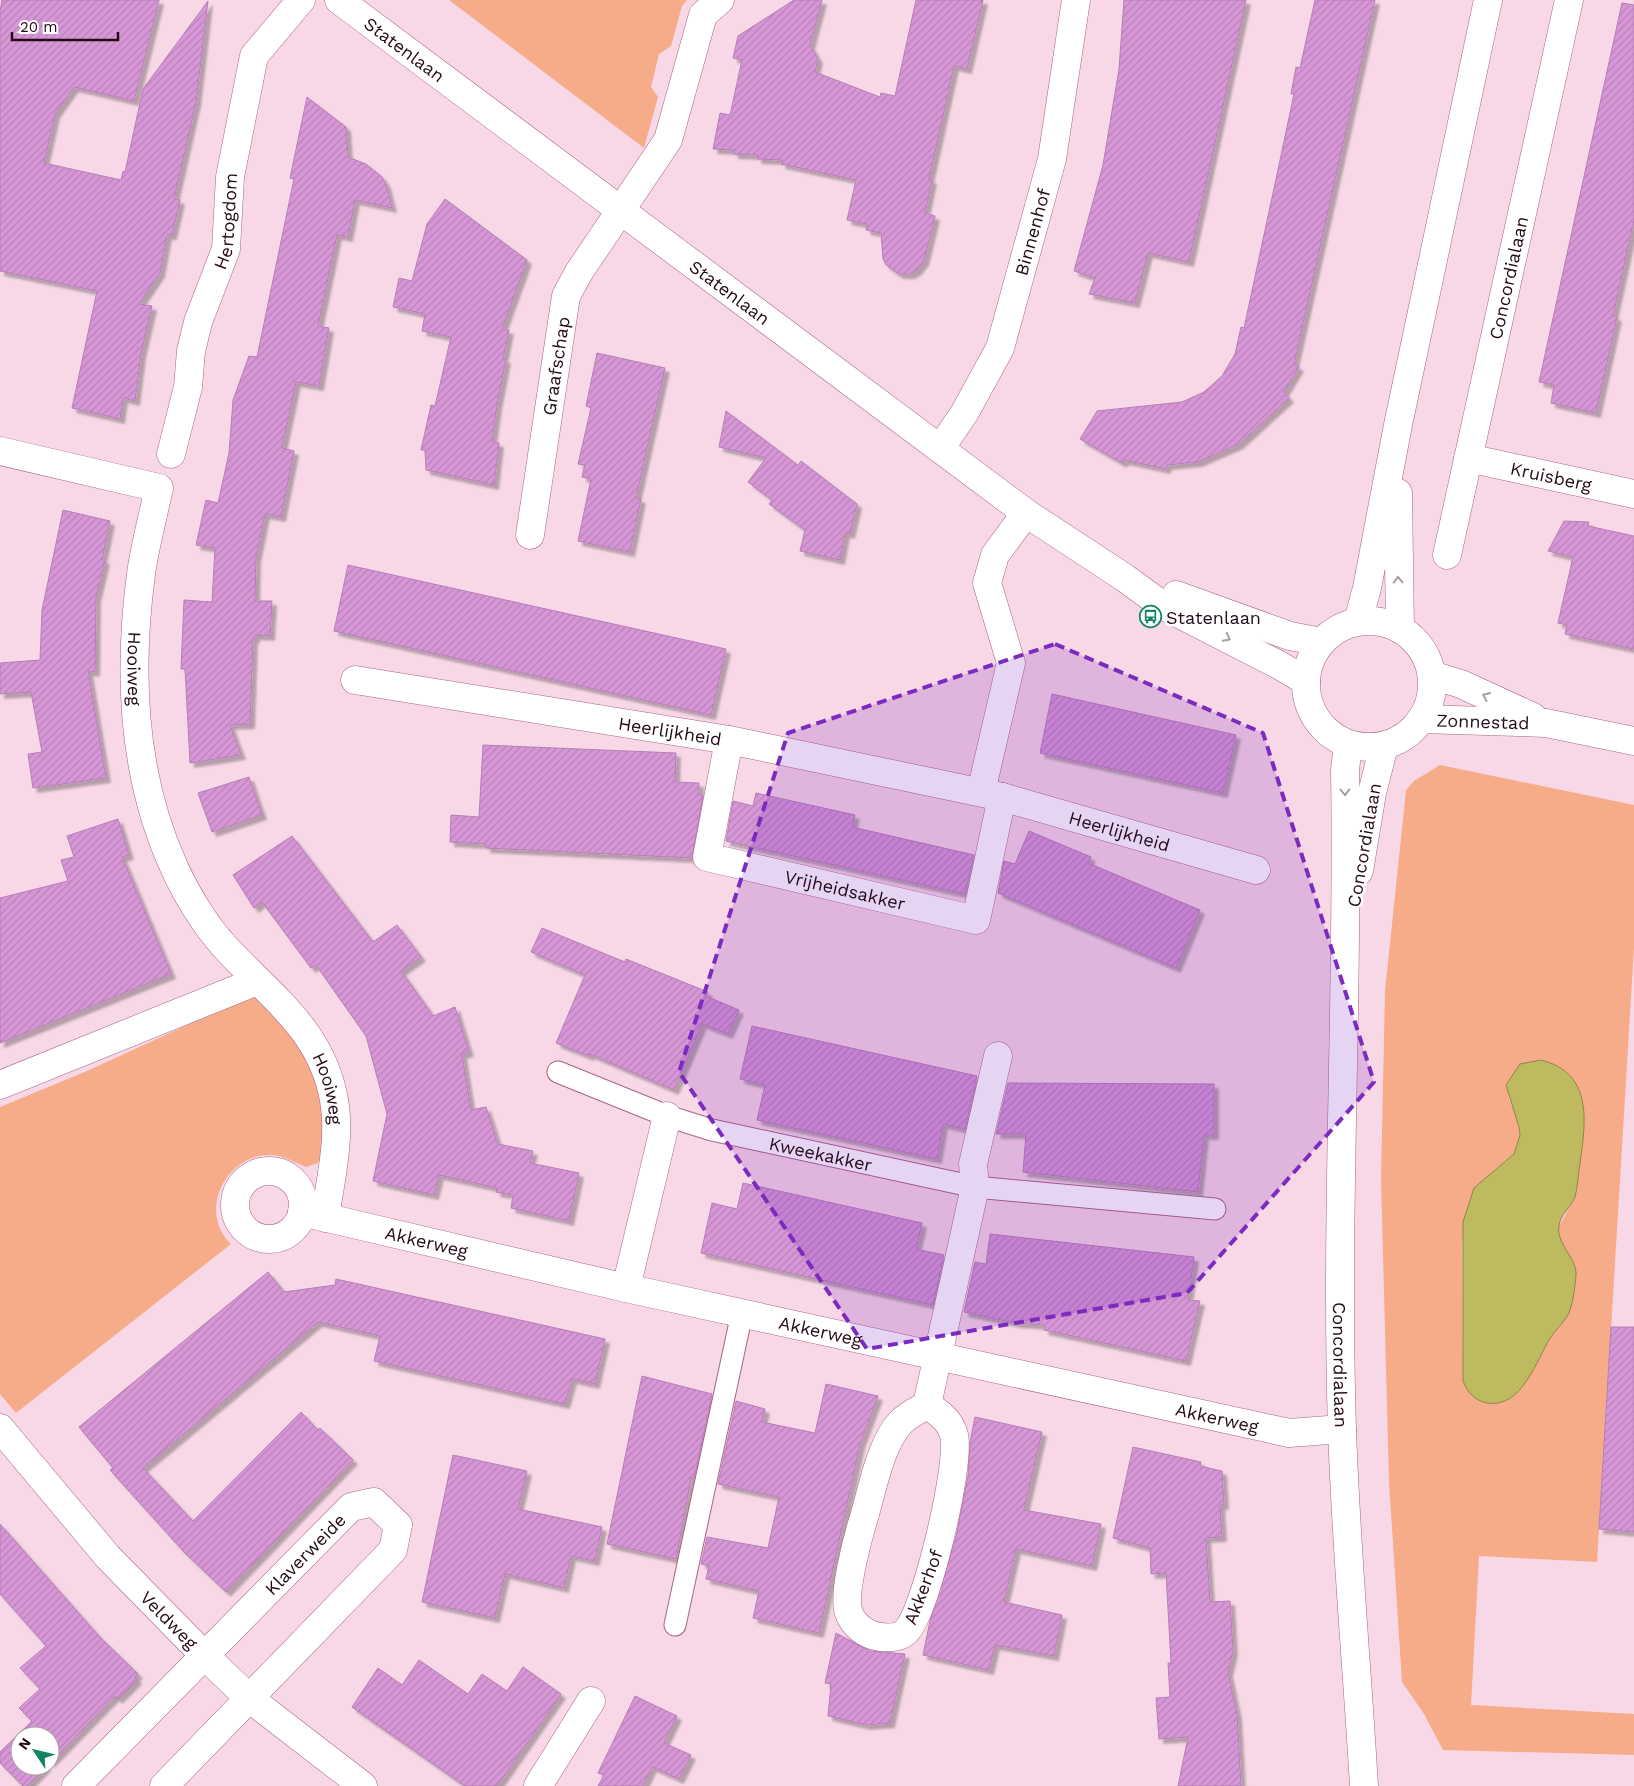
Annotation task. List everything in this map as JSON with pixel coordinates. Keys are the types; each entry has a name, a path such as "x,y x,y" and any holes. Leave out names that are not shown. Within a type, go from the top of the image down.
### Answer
{"street":[{"name":"Hertogdom","path":"171,454 188,387 191,351 198,322 226,249 230,177 254,56 301,0"},
{"name":"Statenlaan","path":"338,0 1026,513 1125,578 1162,605 1279,665 1306,681"},
{"path":"622,211 668,140 703,15 720,0"},
{"name":"Binnenhof","path":"940,449 965,412 1000,348 1052,159 1076,0"},
{"path":"1358,622 1367,588 1398,425 1488,0"},
{"name":"Concordialaan","path":"1447,555 1568,0"},
{"name":"Graafschap","path":"530,535 566,296 579,272 622,211"},
{"path":"1398,425 1400,629"},
{"name":"Hooiweg","path":"0,450 159,488 141,572 135,626 136,726 144,775 156,822 174,868 197,908 224,945 311,1038 327,1068 334,1102 335,1130 313,1216"},
{"name":"Kruisberg","path":"1468,458 1634,494"},
{"path":"992,794 1012,663 988,583 995,555 1026,513"},
{"name":"Statenlaan","path":"1125,578 1240,620 1290,636 1322,642"},
{"path":"1358,622 1387,623 1400,629 1421,648 1432,675 1429,706 1412,731 1399,740 1384,746 1372,748 1348,744 1334,737 1317,720 1307,697 1306,681 1310,660 1322,642 1344,625 1358,622"},
{"name":"Zonnestad","path":"1432,675 1461,684 1546,723"},
{"name":"Heerlijkheid","path":"355,680 729,740 992,794 1256,870"},
{"name":"Zonnestad","path":"1421,719 1546,723 1634,741"},
{"name":"Vrijheidsakker","path":"729,740 707,857 976,920 992,794"},
{"name":"Concordialaan","path":"1348,744 1344,770 1347,944 1341,1173 1342,1429 1364,1786"},
{"name":"Concordialaan","path":"1347,944 1372,793 1384,746"},
{"path":"0,1085 257,981"},
{"path":"927,1405 975,1186 973,1164 998,1056"},
{"path":"626,1288 667,1116"},
{"name":"Akkerweg","path":"313,1216 626,1288 1289,1432 1342,1429"},
{"name":"Akkerhof","path":"927,1405 944,1416 954,1434 955,1454 940,1542 908,1630 894,1638 877,1636 860,1630 848,1612 847,1595 861,1528 892,1432 903,1420 927,1405"},
{"name":"Veldweg","path":"4,1441 108,1557 205,1656 249,1698 363,1786"},
{"name":"Klaverweide","path":"76,1786 351,1507 374,1502 398,1525 393,1550 164,1786"},
{"path":"538,1786 591,1701"}],"lane":[{"name":"Kweekakker","path":"558,1072 667,1116 712,1130 975,1186 1215,1209"},
{"path":"675,1626 742,1313"}],"highlighted area":[{"path":"1055,644 1263,733 1374,1082 1187,1293 867,1349 679,1072 788,733"}],"shaded area":[{"path":"449,0 687,0 682,6 671,46 659,54 651,87 658,97 644,148"},
{"path":"1440,765 1634,805 1634,948 1597,1562 1479,1556 1471,1705 1634,1714 1634,1755 1443,1750 1424,1714 1402,1682 1389,1482 1381,1179 1385,991 1406,790 1414,781","holes":["1508,1096 1575,1197 1559,1226 1551,1337 1528,1378 1489,1403 1473,1397 1463,1381 1462,1243 1474,1188 1514,1154 1520,1135 1517,1117"]},
{"path":"257,993 321,1073 324,1145 318,1163 306,1167 284,1157 270,1155 254,1157 241,1164 229,1174 221,1187 217,1202 217,1216 221,1231 231,1244 16,1413 0,1394 0,1107 87,1071"},
{"path":"1541,1060 1558,1066 1570,1076 1578,1087 1584,1115 1584,1131 1576,1193 1573,1201 1561,1218 1559,1226 1563,1245 1575,1269 1574,1294 1569,1313 1551,1337 1519,1391 1499,1403 1487,1403 1478,1400 1472,1395 1463,1381 1463,1222 1474,1188 1514,1154 1520,1135 1506,1085 1520,1064"}],"building":[{"path":"2,0 159,0 134,101 74,87 55,114 44,163 121,180 123,171 125,172 143,89 208,1 196,102 174,199 180,200 172,235 167,235 160,273 139,304 152,306 141,354 135,401 123,398 120,419 72,408 97,291 0,271 0,12"},
{"path":"794,0 822,0 810,45 818,59 815,72 880,97 881,93 895,96 916,0 983,0 967,69 954,66 929,179 932,180 925,213 935,216 924,261 911,274 899,274 886,265 883,259 881,233 866,230 867,224 847,220 856,180 781,164 782,160 757,159 758,155 734,154 734,150 713,149 720,113 730,115 742,60 733,58 738,36"},
{"path":"1124,0 1246,0 1189,262 1148,253 1135,303 1089,294 1095,278 1074,271 1103,165 1119,69"},
{"path":"1315,0 1375,0 1294,364 1299,367 1284,392 1289,398 1239,444 1198,462 1167,465 1166,469 1124,460 1122,463 1080,439 1097,411 1182,402 1204,392 1222,376 1235,354 1241,327 1244,328 1279,165 1294,94 1291,94 1296,67 1300,68"},
{"path":"1622,3 1634,5 1634,220 1613,316 1617,317 1596,413 1551,403 1554,385 1539,382"},
{"path":"307,97 346,127 348,157 366,164 381,176 386,184 392,208 355,200 348,237 337,235 318,326 329,328 319,386 296,382 282,448 294,451 281,517 265,514 256,558 255,601 272,601 270,636 255,635 255,638 253,638 250,724 230,725 241,755 190,763 185,669 181,669 184,600 212,602 215,548 196,545 206,500 218,503 229,453 233,400 249,356 257,357 294,179 290,178"},
{"path":"445,199 527,260 502,329 509,330 503,359 506,359 492,441 499,443 494,485 426,470 425,450 421,450 431,405 435,406 451,337 422,331 425,314 393,307 399,278 412,281 427,224"},
{"path":"597,353 665,368 636,498 641,499 630,552 578,541 591,479 582,477 585,465 578,464 591,408 586,406"},
{"path":"726,411 798,465 801,461 857,504 850,534 845,533 840,560 800,551 805,530 769,504 772,500 748,482 766,458 719,447"},
{"path":"63,510 110,521 102,560 105,560 96,598 95,672 88,671 106,778 33,788 28,754 42,752 31,692 0,694 0,663 40,660 42,610"},
{"path":"1564,521 1589,522 1588,526 1634,536 1634,649 1565,634 1567,625 1558,623 1573,557 1548,551"},
{"path":"348,565 726,649 711,715 334,631"},
{"path":"1052,694 1236,735 1223,793 1040,753"},
{"path":"483,745 676,753 675,782 699,783 699,794 703,795 692,858 486,848 486,844 450,842 451,815 479,817"},
{"path":"249,777 262,815 212,832 198,793"},
{"path":"756,793 855,815 852,827 974,855 965,894 726,841 733,801 753,806"},
{"path":"118,819 129,855 122,857 171,974 0,1043 0,898 68,881 61,860 74,857 67,836"},
{"path":"1029,831 1091,857 1088,863 1200,910 1176,968 998,893 1004,861 1015,864"},
{"path":"292,836 373,942 397,925 421,957 401,971 433,1016 455,1007 469,1052 462,1054 471,1110 486,1107 498,1144 533,1151 530,1163 579,1173 569,1221 511,1208 513,1195 496,1192 497,1188 439,1175 434,1195 373,1181 387,1114 366,1036 316,965 311,968 262,902 254,908 233,875"},
{"path":"542,928 625,962 626,959 708,992 706,996 739,1010 728,1034 702,1024 674,1090 590,1054 589,1056 556,1043 585,975 531,952"},
{"path":"752,1026 977,1076 965,1129 943,1124 937,1159 757,1120 765,1085 740,1079"},
{"path":"1008,1083 1214,1084 1214,1135 1204,1135 1198,1192 1023,1172 1026,1134 996,1134"},
{"path":"743,1183 922,1223 916,1249 944,1255 933,1305 701,1253 712,1203 737,1209"},
{"path":"990,1234 1194,1257 1188,1300 1200,1301 1186,1361 1044,1330 1045,1325 1016,1323 964,1312 975,1262 986,1264"},
{"path":"268,1272 284,1292 335,1285 336,1279 605,1339 595,1384 572,1379 565,1404 374,1361 380,1336 318,1322 143,1468 193,1521 301,1412 318,1430 320,1428 353,1460 226,1592 184,1552 110,1470 113,1468 79,1427"},
{"path":"1611,1327 1634,1327 1634,1532 1599,1529"},
{"path":"642,1376 712,1394 694,1479 691,1478 676,1559 607,1544"},
{"path":"826,1384 878,1396 860,1444 819,1633 753,1618 759,1591 706,1579 709,1566 701,1564 707,1537 768,1548 779,1497 718,1484 736,1401 765,1409 762,1422 815,1433"},
{"path":"975,1417 1042,1432 1024,1510 1101,1524 1092,1566 1016,1549 1004,1602 1062,1615 1054,1656 995,1645 989,1670 923,1655 930,1621 956,1537 968,1476 970,1442"},
{"path":"1133,1447 1201,1462 1200,1466 1222,1471 1224,1505 1220,1505 1222,1537 1206,1538 1210,1602 1230,1601 1233,1651 1228,1672 1237,1715 1241,1786 1178,1786 1188,1737 1159,1739 1156,1698 1170,1697 1168,1663 1171,1663 1166,1573 1151,1574 1150,1548 1113,1538"},
{"path":"453,1455 527,1471 518,1509 602,1527 595,1561 571,1556 564,1588 505,1574 495,1618 422,1602"},
{"path":"0,1524 98,1635 138,1674 135,1677 137,1680 118,1699 115,1696 60,1753 60,1726 27,1726 32,1721 19,1708 40,1689 20,1668 46,1646 0,1594"},
{"path":"836,1633 870,1651 905,1654 890,1723 866,1725 828,1716 831,1684 825,1683"},
{"path":"419,1660 468,1694 482,1674 507,1691 523,1667 561,1694 497,1786 465,1786 352,1707 378,1668 402,1685"},
{"path":"635,1696 677,1716 664,1743 691,1755 679,1779 652,1767 643,1786 598,1786 604,1775 598,1773"},
{"path":"10,1742 10,1773 0,1763 0,1752"},
{"path":"13,1776 37,1776 27,1786 23,1786"}],"place":[{"name":"Statenlaan","path":"1150,617"}]}
